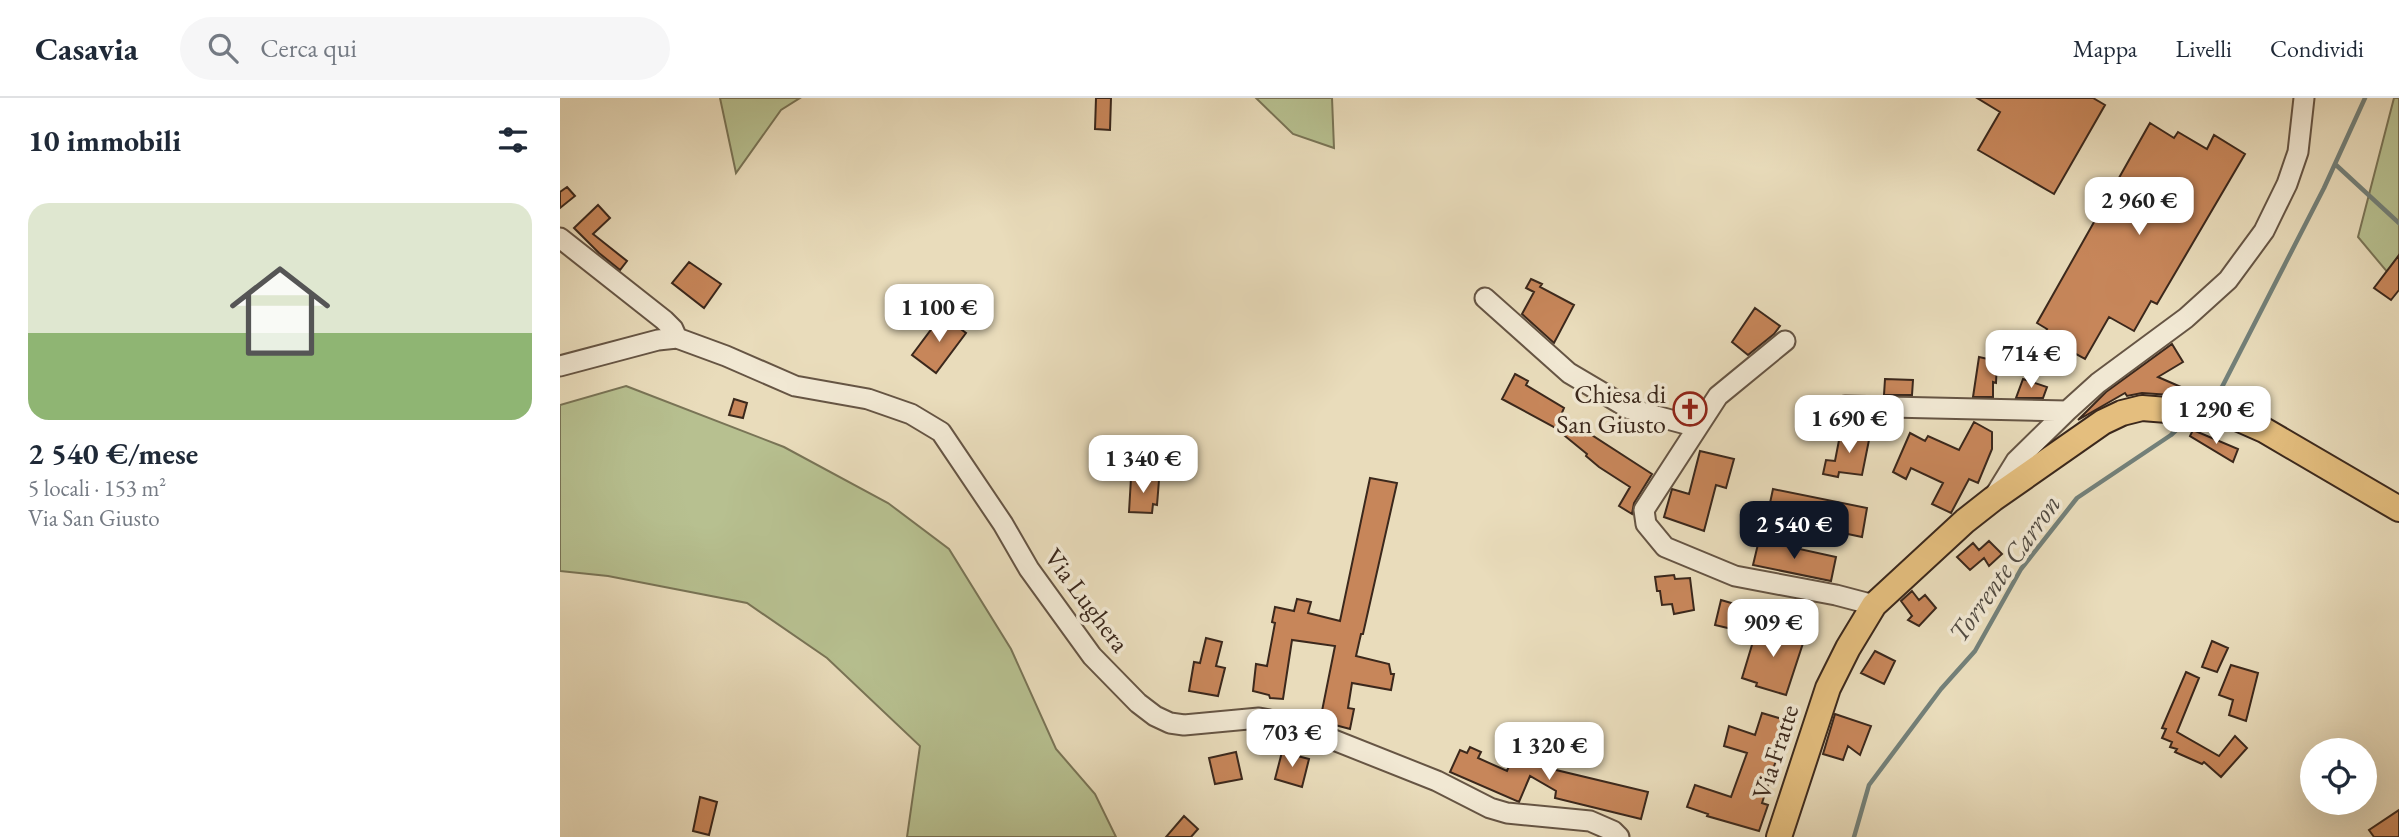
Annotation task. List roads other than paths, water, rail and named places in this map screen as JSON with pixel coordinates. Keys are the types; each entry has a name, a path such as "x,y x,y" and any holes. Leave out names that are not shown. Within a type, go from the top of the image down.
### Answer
{"main road":[{"name":"Via Fratte","path":"1779,837 1828,688 1874,605 1965,521 2103,422 2142,408 2230,415 2264,430 2399,509"}],"street":[{"path":"1993,499 2016,461 2067,411 2098,383 2186,318 2228,280 2264,231 2287,184 2298,152 2304,98"},
{"path":"560,238 664,320 677,338 658,340 560,366"},
{"path":"1485,298 1569,373 1629,409 1697,426"},
{"name":"Via Lughera","path":"677,338 795,386 868,399 911,414 941,432 1003,523 1029,569 1092,656 1138,703 1155,716 1170,723 1184,725 1259,718 1296,725 1437,780 1490,808 1507,813 1590,821 1613,831 1619,837"},
{"path":"1785,341 1718,396 1644,510 1646,524 1665,547 1735,576 1874,605"},
{"path":"1845,406 2067,411"}],"waterway":[{"name":"Torrente Carron","path":"2204,404 2222,387 2324,188 2365,98"},
{"path":"2335,164 2399,223"},
{"name":"Torrente Carron","path":"1854,837 1869,785 1941,689 1975,651 2021,569 2077,498 2171,435 2187,420"}],"place":[{"name":"Chiesa di San Giusto","path":"1690,409"}]}
